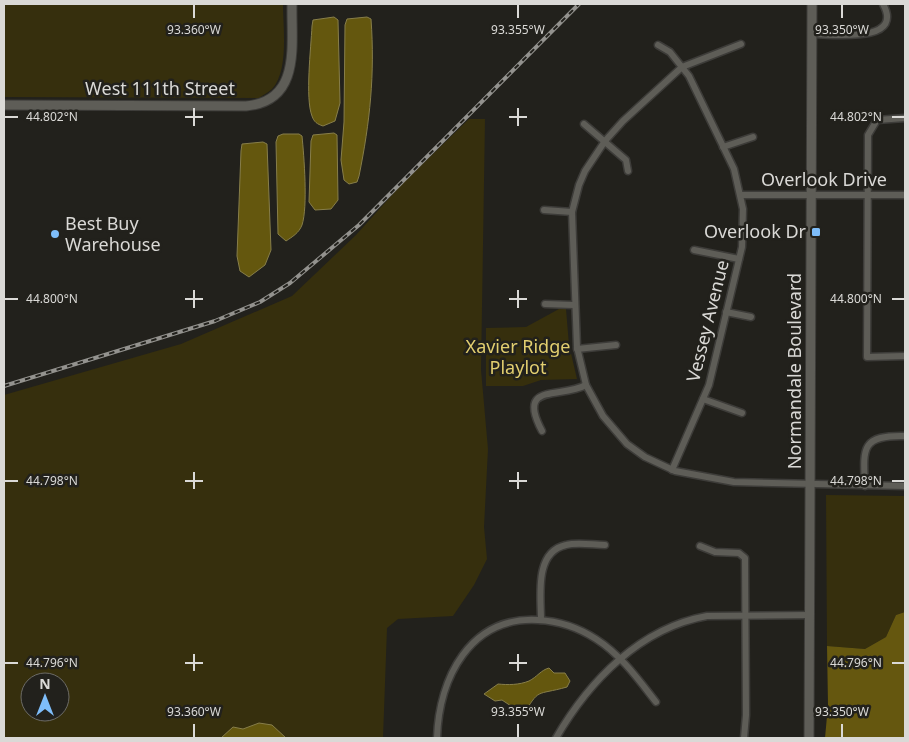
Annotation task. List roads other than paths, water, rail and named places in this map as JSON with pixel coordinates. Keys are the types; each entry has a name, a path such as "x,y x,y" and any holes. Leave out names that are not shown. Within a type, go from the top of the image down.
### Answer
{"street":[{"name":"West 111th Street","path":"4,105 256,105 266,102 282,90 287,81 291,62 292,4"},
{"name":"Normandale Boulevard","path":"809,738 812,4"},
{"path":"812,34 879,31 886,21 883,4"},
{"path":"741,44 721,50 682,67 605,141 585,171 572,212 577,349 586,385 603,416 614,431 645,457 672,470 734,482 905,486"},
{"name":"Vessey Avenue","path":"658,45 670,52 682,67 734,169 742,195 743,240 726,312 703,399 672,470"},
{"path":"905,118 881,119 873,123 868,135 867,357 905,356"},
{"path":"584,124 626,160 628,171"},
{"path":"723,147 752,137"},
{"name":"Overlook Drive","path":"742,195 905,195"},
{"path":"544,210 572,212"},
{"path":"694,250 739,259"},
{"path":"545,304 574,305"},
{"path":"726,312 751,317"},
{"path":"577,349 616,345"},
{"path":"542,431 536,419 536,400 538,396 546,393 570,392 586,385"},
{"path":"703,399 742,413"},
{"path":"864,486 864,457 868,445 878,437 905,436"},
{"path":"541,620 542,571 547,557 559,547 567,545 605,545"},
{"path":"700,546 715,552 739,553 745,558 744,738"},
{"path":"556,738 582,699 621,659 647,639 676,624 707,616 810,615"},
{"path":"437,738 438,718 447,684 464,654 475,640 502,623 541,620 563,624 580,630 595,638 621,659 656,702"}],"railway":[{"path":"4,386 215,321 260,302 290,283 359,225 579,4"}],"place":[{"name":"Overlook Dr","path":"816,232"},
{"name":"Best Buy Warehouse","path":"55,234"}],"park label":[{"name":"Xavier Ridge Playlot","path":"518,357"}]}
